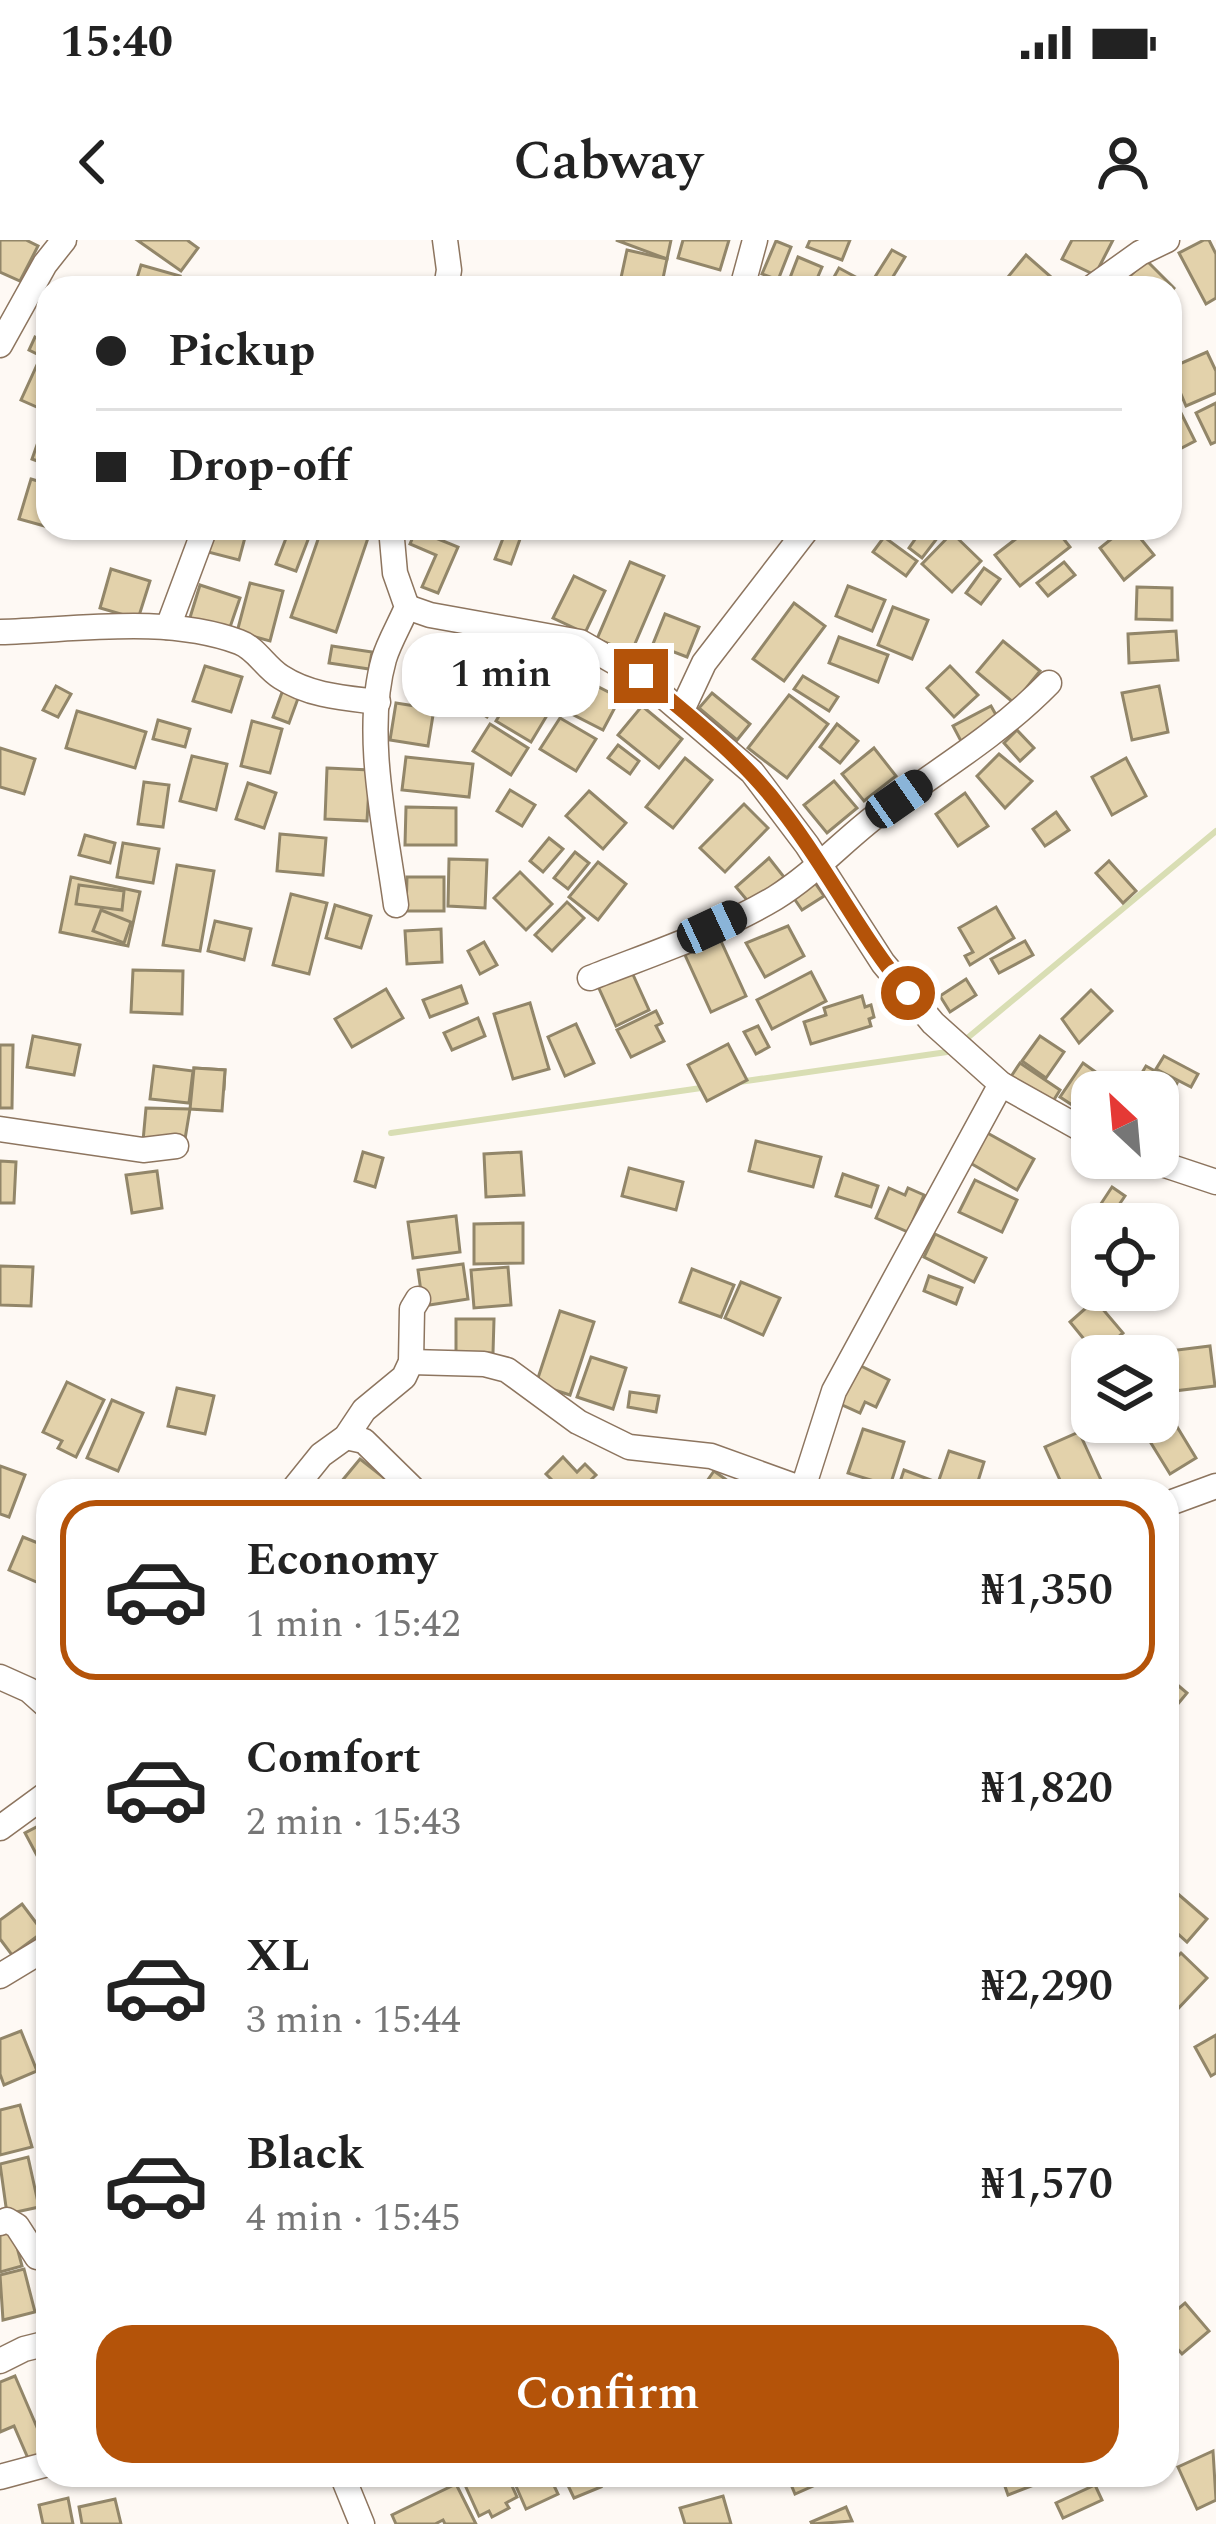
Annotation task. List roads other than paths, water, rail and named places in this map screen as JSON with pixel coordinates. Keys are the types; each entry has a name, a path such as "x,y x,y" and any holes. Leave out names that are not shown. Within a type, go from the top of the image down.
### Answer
{"street":[{"path":"38,276 64,240"},
{"path":"445,240 448,276"},
{"path":"745,276 755,240"},
{"path":"1107,276 1167,240"},
{"path":"0,345 36,280"},
{"path":"168,627 201,540"},
{"path":"392,540 395,573 407,607 384,658 378,702 378,772 396,905"},
{"path":"682,710 704,663 799,540"},
{"path":"407,607 580,642 641,676 752,772 784,812 883,964 933,1023 1000,1084 1071,1124"},
{"path":"0,632 168,627 203,631 245,644 280,676 322,695 378,702"},
{"path":"590,978 774,898 819,866 873,817 986,739 1049,683"},
{"path":"808,1479 835,1391 1000,1084"},
{"path":"0,1129 142,1150 176,1146"},
{"path":"1179,1170 1216,1182"},
{"path":"301,1479 321,1454 346,1437 364,1410 404,1377 411,1362 412,1309 418,1299"},
{"path":"411,1362 484,1364 507,1370 578,1422 629,1447 711,1456 775,1479"},
{"path":"346,1437 364,1442 403,1479"},
{"path":"1179,1500 1216,1486"},
{"path":"0,1676 36,1696"},
{"path":"0,1828 36,1802"},
{"path":"4,1966 36,1952"},
{"path":"0,2222 7,2220 16,2226 36,2254"},
{"path":"0,2360 36,2346"},
{"path":"0,2477 36,2467"},
{"path":"347,2487 362,2524"}],"waterway":[{"path":"965,1040 1216,831"},
{"path":"739,1082 947,1052"},
{"path":"391,1133 708,1087"}]}
